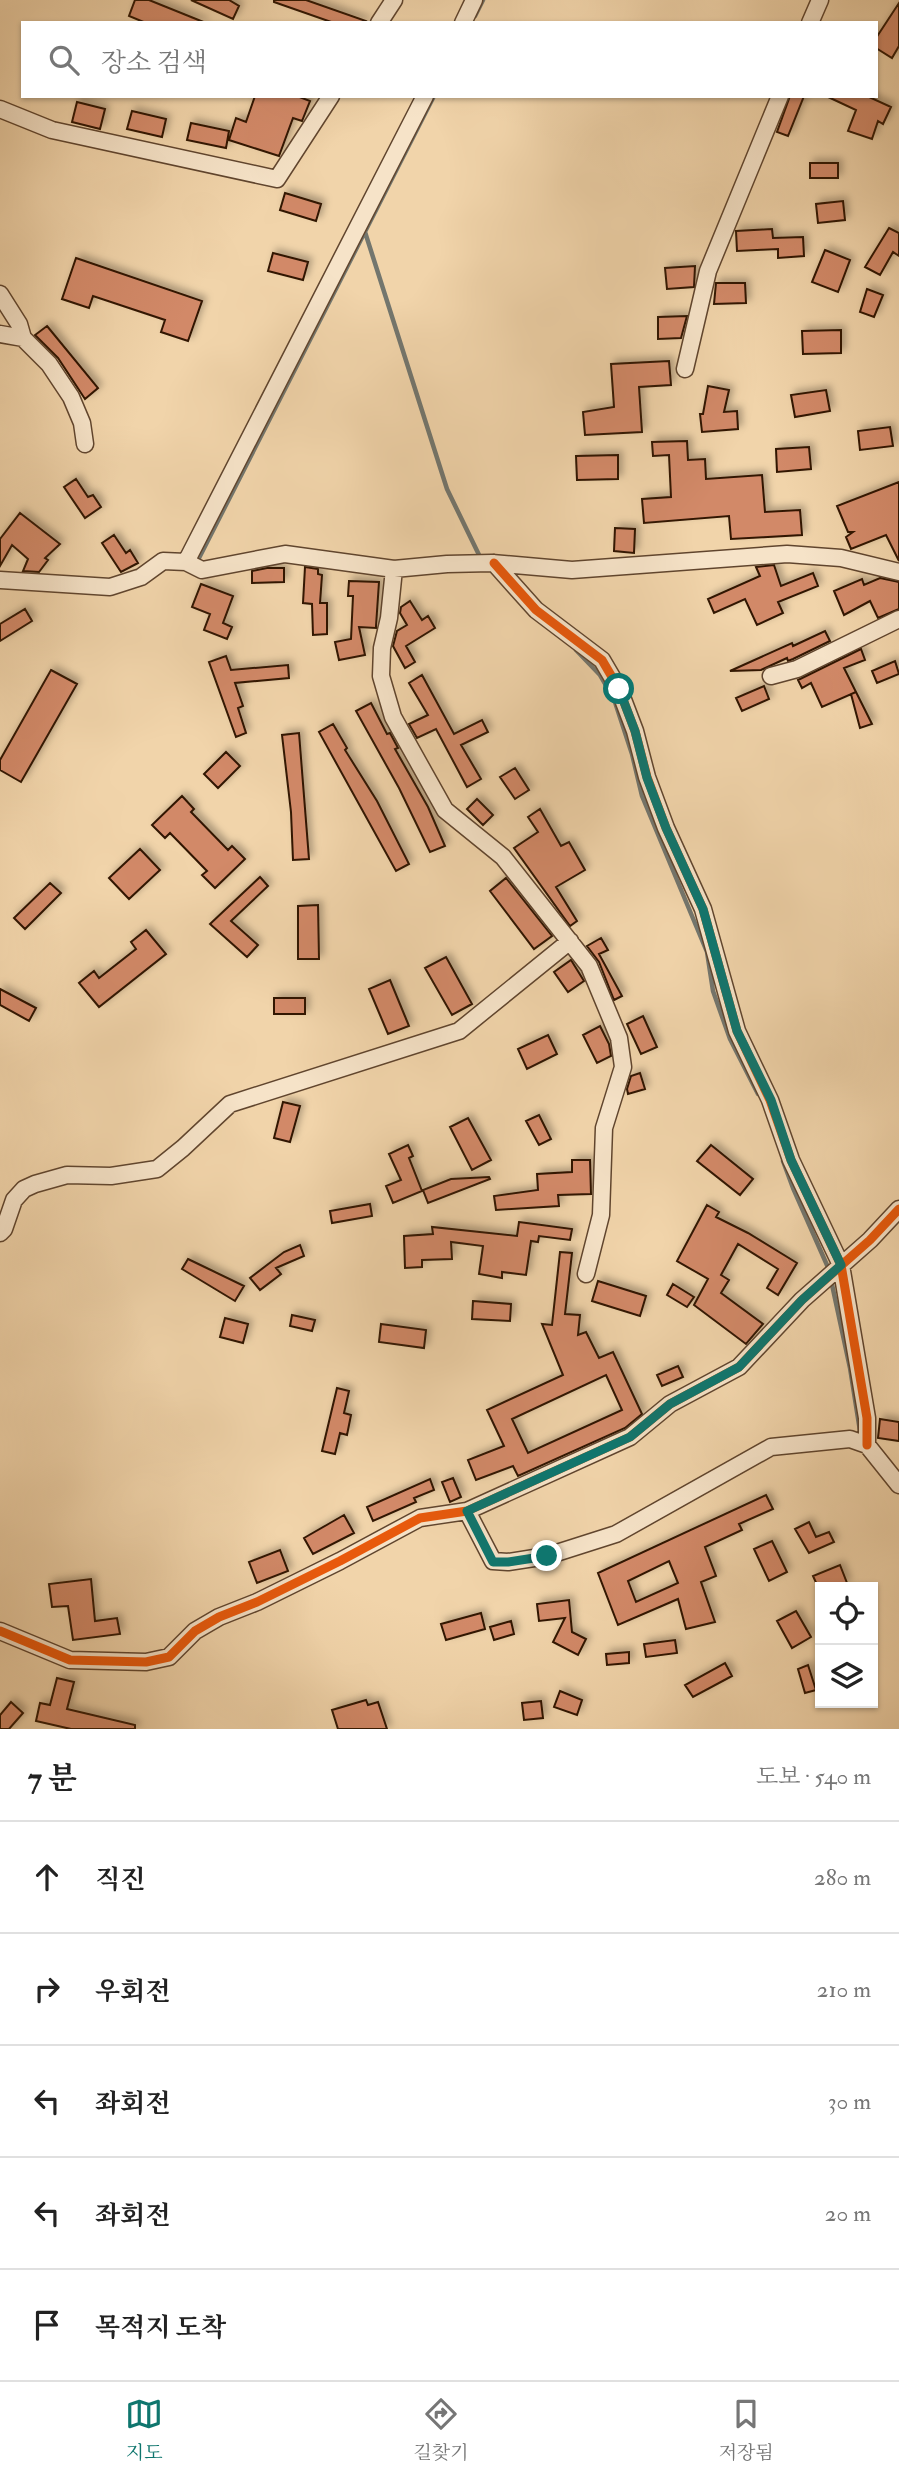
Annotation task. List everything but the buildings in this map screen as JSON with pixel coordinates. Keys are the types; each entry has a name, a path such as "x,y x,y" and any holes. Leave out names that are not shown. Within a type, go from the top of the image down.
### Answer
{"street":[{"path":"380,21 394,0"},
{"path":"464,21 474,0"},
{"path":"811,21 820,0"},
{"path":"0,109 52,130 277,179 330,98"},
{"path":"186,562 424,98"},
{"path":"685,369 708,271 779,98"},
{"path":"0,294 19,324 23,338 49,364 71,397 82,424 85,444"},
{"path":"0,334 23,338"},
{"path":"0,580 110,587 141,577 163,561 186,562 202,570 285,554 394,569 493,563 572,570 787,554 841,558 899,572"},
{"path":"493,563 536,610 602,660 619,689 666,828 703,909 737,1031 771,1100 791,1160 841,1265 867,1418 867,1445"},
{"path":"394,569 389,618 382,648 381,676 393,717 445,810 503,857 589,966 619,1038 623,1067 604,1128 601,1215 586,1274"},
{"path":"771,676 797,669 899,619"},
{"path":"0,1233 4,1229 14,1200 24,1189 34,1184 67,1175 111,1176 157,1169 230,1104 459,1031 570,941"},
{"path":"0,1631 70,1660 146,1662 169,1657 195,1632 219,1617 269,1596 420,1518 467,1511 630,1437 670,1404 739,1367 802,1300 870,1240 899,1209"},
{"path":"467,1511 493,1562 508,1562 547,1556 616,1534 771,1447 850,1439 867,1445 899,1485"}],"waterway":[{"path":"475,16 483,0"},
{"path":"199,558 433,98"},
{"path":"365,232 447,489 481,559"},
{"path":"576,650 600,675 614,699 642,796 707,952 713,991 730,1039 758,1094"},
{"path":"783,1161 830,1272"},
{"path":"831,1280 860,1431"}],"cycle path":[{"path":"494,563 536,610 602,660 619,689 666,828 703,909 737,1031 770,1100 791,1160 841,1265 867,1418 867,1445"},
{"path":"0,1631 70,1660 146,1662 169,1657 195,1631 219,1617 257,1602 420,1518 467,1511 630,1437 670,1404 739,1367 802,1300 870,1240 899,1209"}],"route":[{"path":"547,1556 493,1562 467,1511 630,1437 670,1404 739,1367 802,1300 841,1265 791,1160 771,1100 737,1031 703,909 666,828 619,689"}]}
